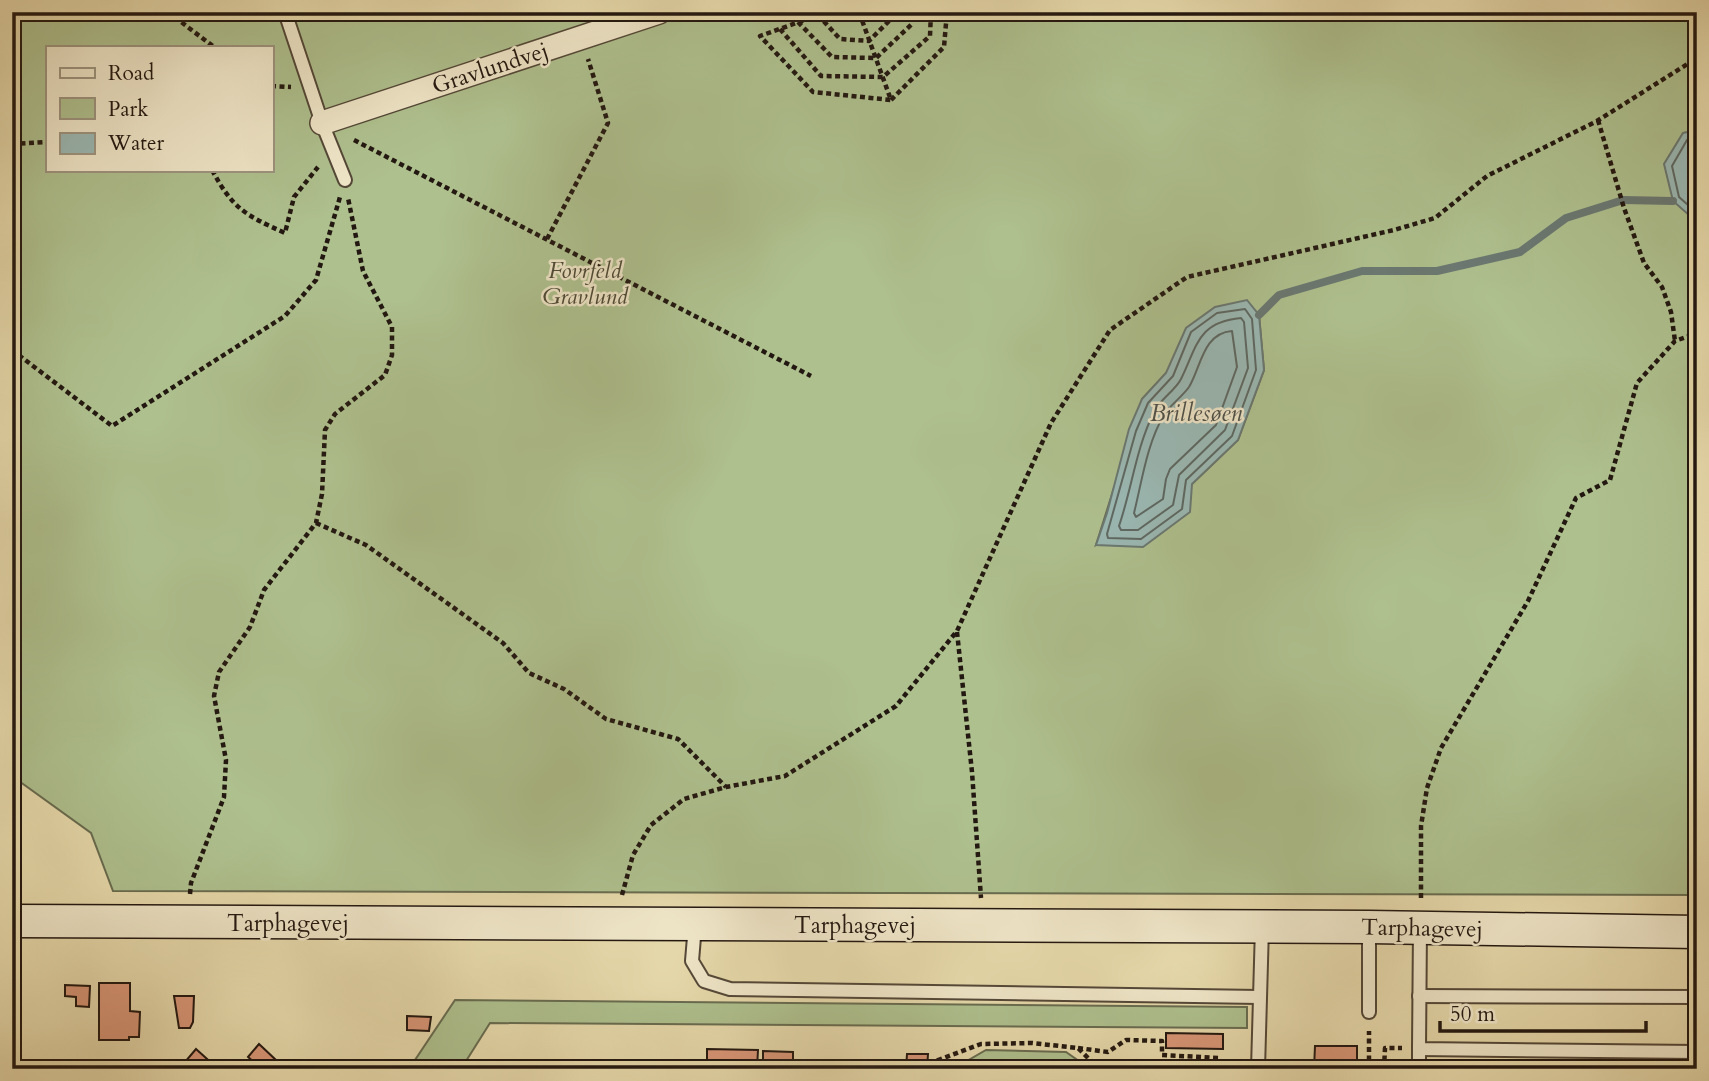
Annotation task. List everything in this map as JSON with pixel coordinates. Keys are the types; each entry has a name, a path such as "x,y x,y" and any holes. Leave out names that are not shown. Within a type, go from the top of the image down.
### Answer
{"main road":[{"name":"Tarphagevej","path":"12,921 1420,927 1697,932"}],"street":[{"name":"Gravlundvej","path":"322,123 659,12"}],"lane":[{"path":"285,12 322,123 345,180"},
{"path":"695,924 692,961 704,981 730,989 1259,997"},
{"path":"1258,1069 1262,926"},
{"path":"1369,927 1369,1012"},
{"path":"1419,1069 1420,927"},
{"path":"1419,996 1697,997"},
{"path":"1419,1049 1697,1052"}],"path":[{"path":"168,12 213,46"},
{"path":"827,12 760,36 813,92 891,100"},
{"path":"859,12 891,100"},
{"path":"818,15 841,39 869,40 893,17 893,12"},
{"path":"798,22 832,57 876,58 912,24 913,12"},
{"path":"780,29 821,76 883,77 930,36 931,12"},
{"path":"891,100 944,47 947,12"},
{"path":"547,239 608,123 581,38"},
{"path":"614,924 633,855 651,825 684,799 726,787 785,776 896,706 957,631 1051,423 1110,330 1187,277 1394,230 1435,218 1487,176 1598,120 1697,58"},
{"path":"1598,120 1624,208 1644,263 1662,287 1671,312 1675,341"},
{"path":"322,123 811,376"},
{"path":"12,144 46,142"},
{"path":"213,172 226,196 251,217 285,233 293,197 332,151"},
{"path":"12,350 111,426 285,316 316,280 345,180"},
{"path":"186,922 191,883 224,797 226,760 214,696 219,671 250,627 264,590 316,523 322,494 326,430 335,414 385,375 392,355 392,327 363,271 345,180"},
{"path":"1420,927 1421,826 1427,788 1441,748 1528,601 1576,498 1610,480 1637,383 1675,341 1697,332"},
{"path":"316,523 366,545 503,643 529,673 564,689 606,719 678,738 726,787"},
{"path":"957,631 972,772 983,925"},
{"path":"1369,1012 1369,1069"},
{"path":"936,1069 938,1060 981,1044 1032,1043 1108,1052 1126,1040 1162,1041 1163,1055 1220,1058 1220,1069"},
{"path":"1078,1048 1091,1061 1091,1069"},
{"path":"1384,1069 1385,1048 1419,1049"}],"green space":[{"name":"Fovrfeld Gravlund","path":"12,12 1697,12 1697,895 113,891 91,833 12,776","holes":["1259,315 1264,370 1238,440 1192,484 1096,545 1142,399 1166,373"]},
{"path":"455,1000 1247,1007 1247,1028 490,1023 461,1069 409,1069"},
{"path":"986,1050 1066,1052 1086,1066 1086,1069 953,1069"},
{"path":"1108,1061 1216,1064 1216,1069 1107,1069"}],"water":[{"path":"1697,130 1697,222 1673,201 1664,164 1683,133"},
{"name":"Brillesøen","path":"1247,300 1259,315 1264,370 1238,440 1192,484 1190,512 1143,547 1096,545 1129,429 1142,399 1166,373 1186,328 1215,307"}],"building":[{"path":"12,797 15,797 15,847 12,847"},
{"path":"99,983 130,983 130,1011 140,1012 139,1037 129,1037 129,1040 99,1040"},
{"path":"65,985 90,986 89,1007 76,1006 76,997 65,996"},
{"path":"174,996 194,996 193,1022 190,1028 179,1028"},
{"path":"407,1016 431,1017 429,1031 407,1030"},
{"path":"1166,1033 1223,1034 1223,1049 1166,1048"},
{"path":"259,1044 277,1061 275,1064 281,1069 250,1069 255,1063 248,1057"},
{"path":"1315,1046 1357,1046 1357,1069 1314,1069"},
{"path":"196,1049 216,1067 220,1062 229,1069 179,1069"},
{"path":"707,1049 758,1050 757,1069 707,1069"},
{"path":"763,1051 793,1052 793,1069 763,1069"},
{"path":"907,1054 928,1054 927,1069 906,1069"},
{"path":"819,1063 892,1063 892,1069 819,1069"}],"waterway":[{"path":"1623,200 1673,201"},
{"path":"1259,315 1279,295 1362,271 1437,271 1520,252 1566,218 1620,201"}]}
